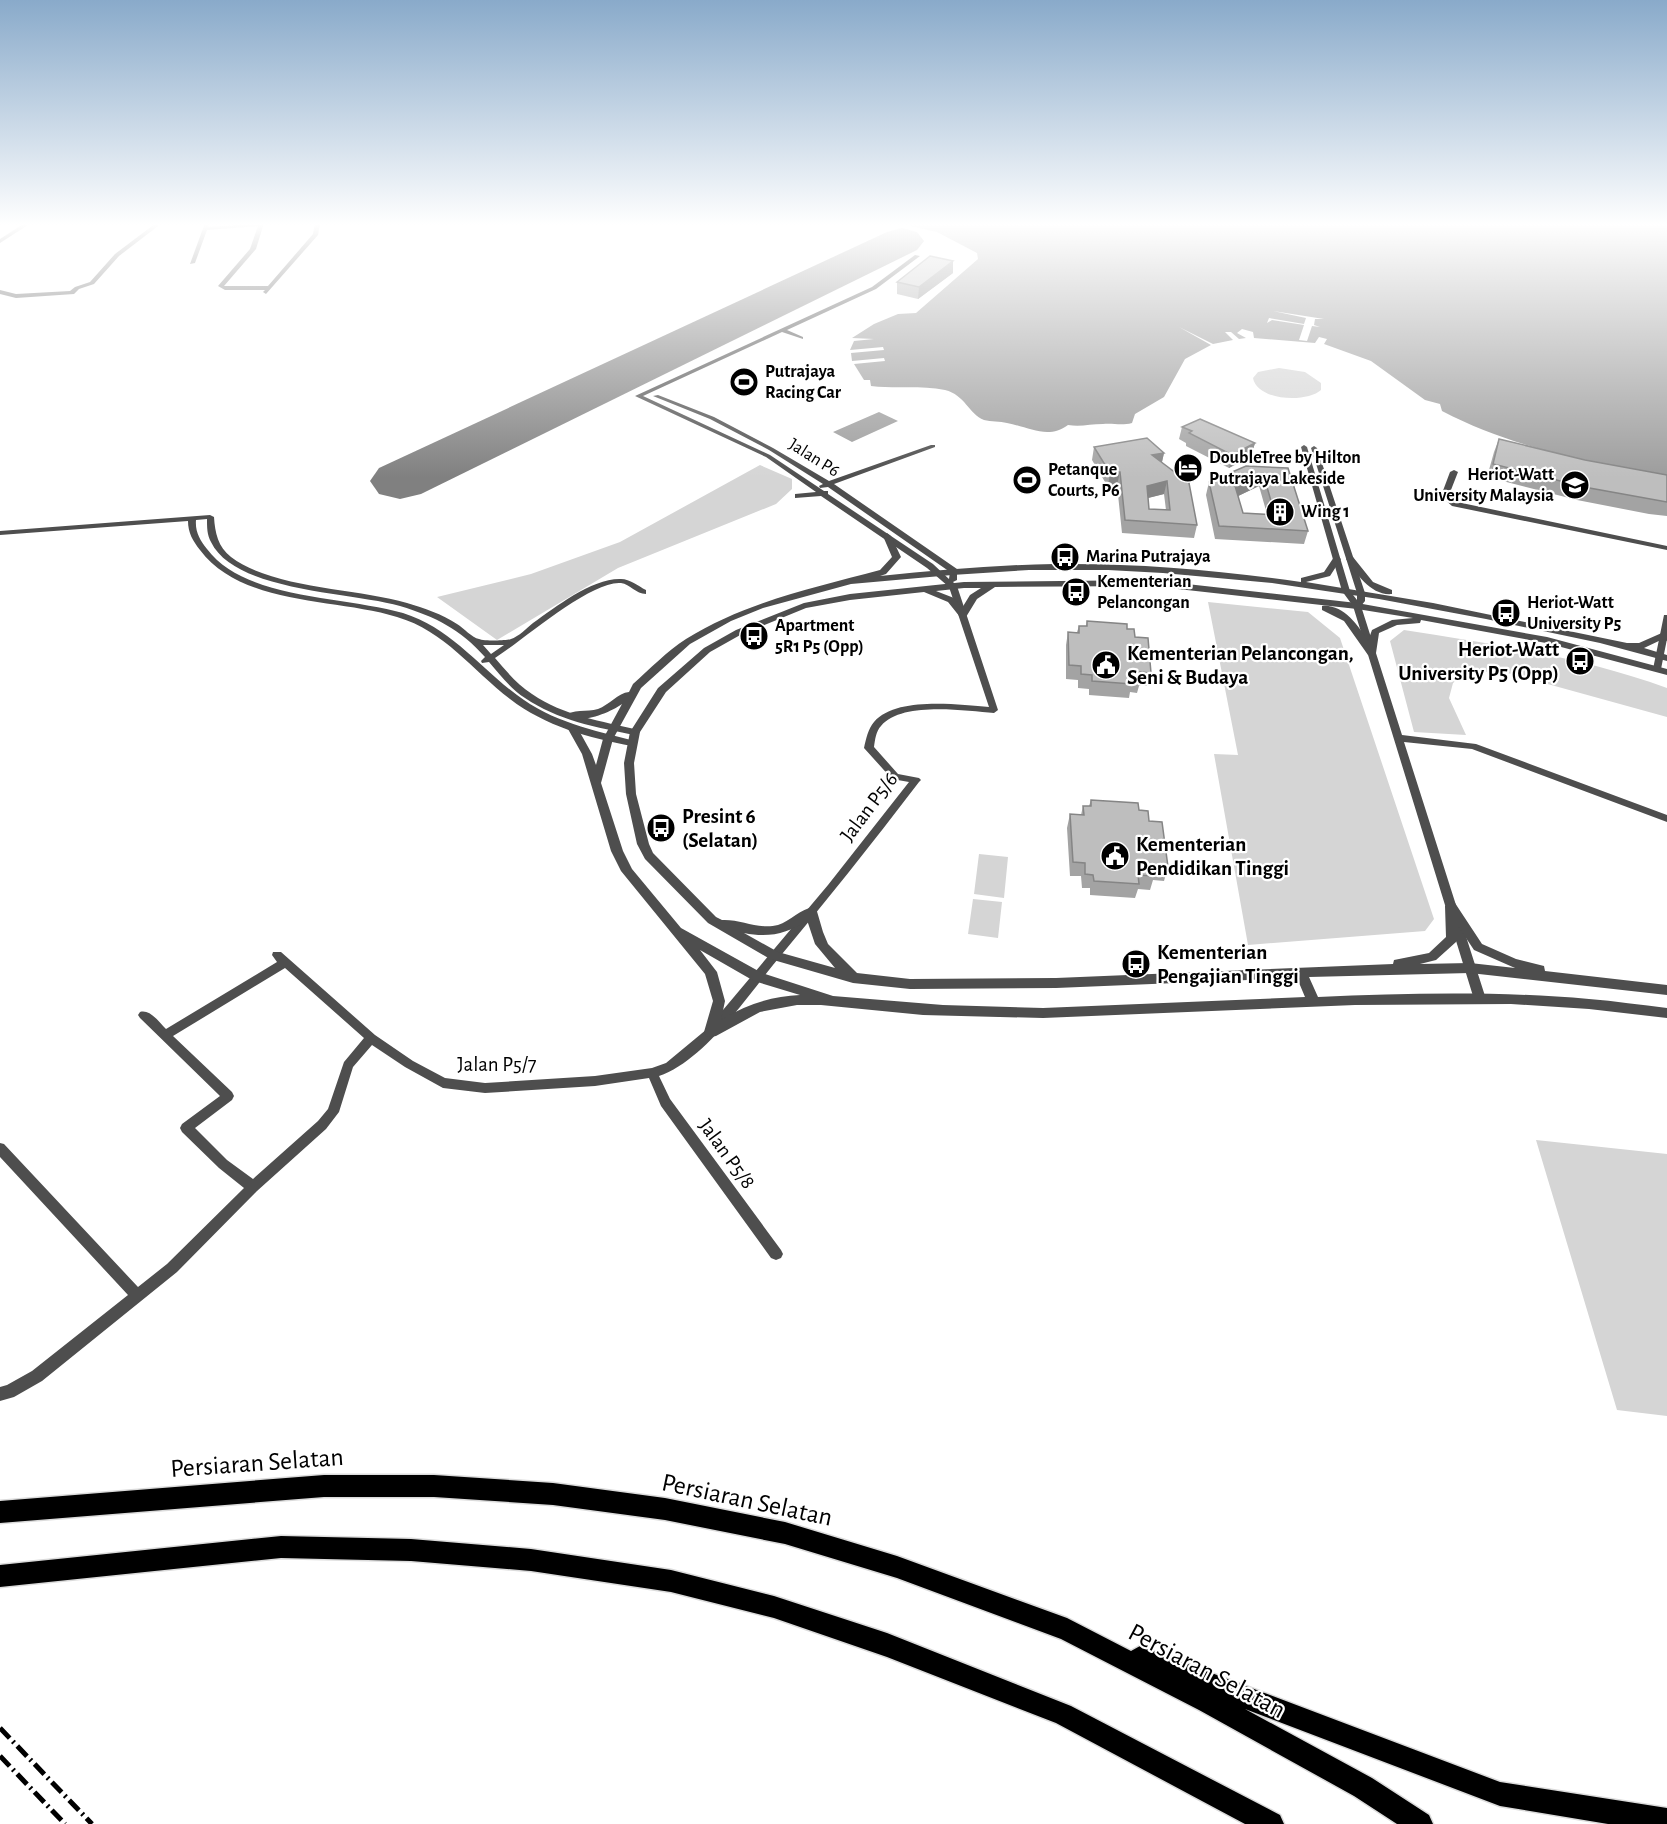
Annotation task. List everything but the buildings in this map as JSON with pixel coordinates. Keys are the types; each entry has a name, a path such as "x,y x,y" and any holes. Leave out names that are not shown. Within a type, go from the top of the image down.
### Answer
{"main road":[{"name":"Persiaran Selatan","path":"0,1512 324,1486 434,1486 553,1494 664,1509 785,1533 897,1567 1067,1630 1207,1702 1363,1787 1419,1824"},
{"path":"0,1576 281,1547 411,1550 520,1559 671,1581 774,1607 887,1645 1064,1714 1271,1824"},
{"path":"1067,1630 1500,1794 1667,1821"}],"street":[{"path":"647,392 829,308"},
{"path":"781,330 801,338"},
{"name":"Jalan P6","path":"953,586 939,573 826,493 768,456 638,396 647,392 712,418 829,484 954,571"},
{"path":"818,488 933,446"},
{"path":"1304,447 1346,591 1357,606 1479,996"},
{"path":"1314,448 1361,593 1361,601 1357,606"},
{"path":"1454,472 1446,496 1455,504 1667,548"},
{"path":"808,482 798,496 826,493"},
{"path":"0,533 210,516 215,544 229,560 248,572 272,579 387,600 451,623 475,642 509,681 529,696 569,716 612,728 634,737"},
{"path":"192,519 191,526 202,551 215,566 235,577 285,594 364,605 403,616 437,632 479,664 499,686 522,704 573,729 608,739 634,737"},
{"path":"569,716 601,713 611,709 687,642 728,619 784,597 883,572 897,557 887,536"},
{"path":"1634,541 1659,550 1667,559"},
{"path":"1285,582 1318,578 1327,574 1337,559"},
{"path":"1350,559 1375,587 1442,607"},
{"path":"851,581 954,571 1055,567 1149,569 1285,582 1361,593 1442,607 1663,657"},
{"path":"953,586 954,571"},
{"path":"479,664 579,597 601,585 623,581 643,592"},
{"path":"912,589 941,594 951,600 963,615 970,599 979,591 1022,583"},
{"path":"1667,617 1662,670 1547,640 1357,606 1151,583 1022,583 912,589 804,606 739,632 707,650 662,690 634,737 629,763 631,794 643,844 650,856 712,920 774,956 853,978 910,984 1045,984 1301,972 1470,968 1667,990"},
{"name":"Jalan P5/6","path":"711,1032 812,911 916,780 895,777 869,748 871,734 878,723 893,712 921,708 994,710 953,586"},
{"path":"1251,594 1320,606 1344,615 1371,652"},
{"path":"1371,652 1375,632 1384,625 1395,622 1445,621"},
{"path":"1598,641 1640,646 1665,637"},
{"path":"475,642 514,641"},
{"path":"596,783 612,728 637,686"},
{"path":"573,729 583,744 618,852 627,871 711,972 719,1001 711,1032"},
{"path":"1398,738 1473,746 1667,819"},
{"path":"1358,970 1432,957 1452,939 1451,906"},
{"path":"1451,906 1478,947 1514,963 1580,980 1667,994"},
{"path":"712,920 762,933 792,926 812,911"},
{"path":"812,911 814,931 820,944 853,978"},
{"path":"677,931 758,977 849,1004"},
{"name":"Jalan P5/7","path":"165,1035 280,959 371,1038 409,1064 443,1083 465,1087 595,1081 652,1072 670,1067 711,1032"},
{"path":"1301,972 1313,1001"},
{"path":"711,1032 745,1011 787,1000 980,1014 1111,1012 1313,1001 1479,996 1622,1006 1667,1013"},
{"path":"144,1015 228,1096 186,1128 223,1164 254,1187"},
{"path":"0,1394 9,1392 37,1376 172,1268 333,1112 348,1065 371,1038"},
{"name":"Jalan P5/8","path":"652,1072 664,1102 776,1254"},
{"path":"0,1148 138,1296"}],"shaded area":[{"path":"922,308 1667,308 1667,476 1580,459 1496,435 1442,411 1440,404 1425,400 1371,361 1324,344 1327,339 1319,337 1315,343 1254,338 1253,332 1242,329 1237,333 1246,338 1239,339 1231,332 1225,332 1233,340 1213,344 1179,327 1211,345 1185,359 1164,397 1135,414 1132,423 1068,425 1053,432 1046,432 1004,422 984,420 952,392 927,388 871,386 870,380 864,380 854,364 885,361 884,358 852,361 851,353 884,350 883,347 850,350 854,341 874,339 852,338 874,324 898,314 916,313"},
{"path":"1279,368 1305,372 1321,383 1321,390 1305,397 1283,398 1256,386 1253,378 1258,372"},
{"path":"879,412 898,421 852,442 833,432"},
{"path":"760,465 792,479 792,489 776,504 618,568 497,640 437,597 531,574 620,542"},
{"path":"1208,602 1308,612 1340,638 1434,919 1425,931 1248,945 1214,754 1238,755"},
{"path":"1404,630 1537,653 1635,677 1667,688 1667,717 1504,672 1468,671 1453,683 1449,698 1466,735 1414,732 1390,641"},
{"path":"979,854 1008,857 1004,898 974,894"},
{"path":"973,899 1002,902 998,938 968,934"},
{"path":"1536,1140 1667,1154 1667,1416 1617,1410"}],"pier":[{"path":"1273,311 1324,319 1315,319 1314,325 1320,327 1312,326 1307,341 1299,340 1304,325 1272,320 1267,323 1269,318 1304,324 1306,318"}],"runway":[{"path":"400,481 762,308"}],"railway":[{"path":"0,1728 92,1824"},
{"path":"0,1756 65,1824"}],"place":[{"name":"Putrajaya Racing Car","path":"744,382"},
{"name":"DoubleTree by Hilton Putrajaya Lakeside","path":"1188,468"},
{"name":"Petanque Courts, P6","path":"1027,480"},
{"name":"Heriot-Watt University Malaysia","path":"1575,485"},
{"name":"Wing 1","path":"1280,512"},
{"name":"Marina Putrajaya","path":"1065,557"},
{"name":"Kementerian Pelancongan","path":"1076,592"},
{"name":"Heriot-Watt University P5","path":"1506,613"},
{"name":"Apartment 5R1 P5 (Opp)","path":"754,636"},
{"name":"Heriot-Watt University P5 (Opp)","path":"1580,661"},
{"name":"Kementerian Pelancongan, Seni & Budaya","path":"1106,665"},
{"name":"Presint 6 (Selatan)","path":"661,828"},
{"name":"Kementerian Pendidikan Tinggi","path":"1115,856"},
{"name":"Kementerian Pengajian Tinggi","path":"1136,964"}]}
